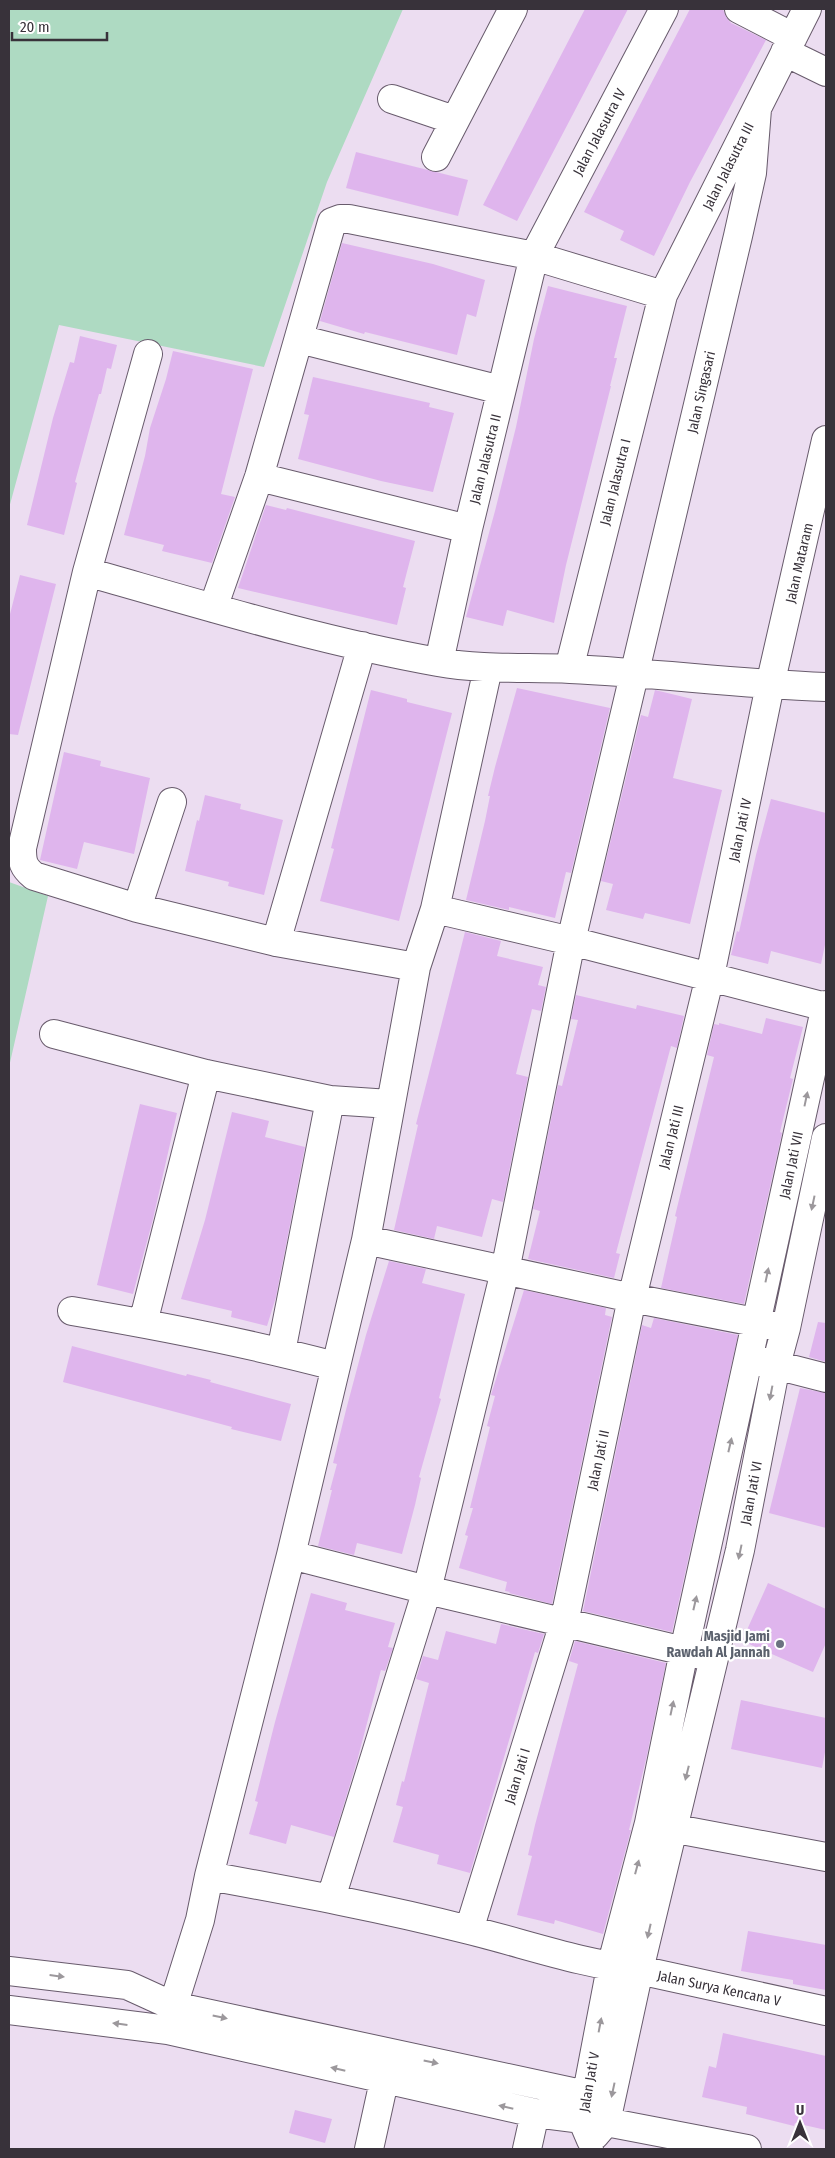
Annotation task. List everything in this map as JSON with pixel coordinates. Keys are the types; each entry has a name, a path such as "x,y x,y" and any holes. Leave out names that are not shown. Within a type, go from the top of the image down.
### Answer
{"street":[{"path":"436,157 513,9"},
{"name":"Jalan Jalasutra IV","path":"534,256 664,9"},
{"path":"739,9 826,72"},
{"name":"Jalan Jalasutra III","path":"663,295 807,9"},
{"path":"392,99 454,120"},
{"name":"Jalan Singasari","path":"331,1898 428,1590 505,1270 571,941 752,173 757,109"},
{"path":"214,608 259,477 332,222 349,218 534,256 663,295"},
{"name":"Jalan Jalasutra II","path":"439,662 468,528 534,256"},
{"name":"Jalan Jalasutra I","path":"569,669 663,295"},
{"path":"299,339 501,390"},
{"path":"148,354 87,572 22,848 22,862 26,869 34,876 137,908 276,942 416,967"},
{"name":"Jalan Mataram","path":"770,685 826,440"},
{"path":"259,477 468,528"},
{"path":"87,572 214,608 362,646 439,662 488,668 569,669 770,685 826,687"},
{"path":"276,942 362,646"},
{"path":"170,2018 200,1920 209,1876 291,1555 366,1240 416,967 435,909 488,668"},
{"name":"Jalan Jati IV","path":"710,976 770,685"},
{"path":"137,908 172,802"},
{"path":"435,909 571,941 826,1006"},
{"name":"Jalan Jati III","path":"632,1298 710,976"},
{"name":"Jalan Jati VII","path":"756,1322 826,1006"},
{"path":"54,1034 206,1074 330,1100 390,1104"},
{"path":"143,1323 206,1074"},
{"path":"281,1352 330,1100"},
{"name":"Jalan Jati VII","path":"786,1328 826,1138"},
{"path":"366,1240 632,1298 786,1328"},
{"name":"Jalan Jati II","path":"564,1623 632,1298"},
{"path":"72,1311 143,1323 281,1352 335,1366"},
{"path":"684,1651 756,1322"},
{"name":"Jalan Jati VI","path":"715,1658 740,1550 776,1365 786,1328"},
{"path":"749,1359 826,1378"},
{"path":"291,1555 428,1590 715,1658"},
{"name":"Jalan Jati I","path":"469,1930 564,1623"},
{"name":"Jalan Jati V","path":"591,2125 639,1970 661,1826 684,1651"},
{"name":"Jalan Jati V","path":"591,2125 611,1967 661,1826 715,1658"},
{"path":"661,1826 825,1851"},
{"name":"Jalan Surya Kencana V","path":"209,1876 331,1898 469,1930 611,1967 639,1970 826,2011"},
{"path":"9,1971 127,1984 170,2018 385,2080 591,2125 747,2149"},
{"path":"9,2010 170,2018 390,2053 591,2125"},
{"path":"369,2149 390,2053"},
{"path":"527,2149 535,2113"}],"green space":[{"path":"9,9 403,9 327,182 264,367 59,325 9,508"},
{"path":"9,882 48,896 9,1067"}],"building":[{"path":"585,9 628,9 517,221 483,205"},
{"path":"690,9 723,9 731,23 766,40 690,182 654,256 620,240 624,231 584,212"},
{"path":"356,152 468,180 458,216 346,188"},
{"path":"342,243 433,264 485,280 476,317 467,314 457,355 365,332 364,334 320,321"},
{"path":"548,286 627,306 614,358 617,358 611,386 566,565 554,623 507,610 503,626 466,617 516,427 534,339"},
{"path":"80,336 117,345 111,369 107,368 101,394 99,394 75,482 77,483 64,535 27,525 53,418 70,362 74,363"},
{"path":"173,351 253,369 221,494 235,497 212,563 162,551 164,545 124,535 145,456 150,428"},
{"path":"313,377 430,403 429,407 454,413 433,492 381,481 298,459 309,415 304,414"},
{"path":"266,505 286,510 287,508 415,541 403,587 406,588 397,625 238,588"},
{"path":"20,575 56,584 18,735 9,734 9,618"},
{"path":"517,688 610,708 571,873 566,872 555,918 509,907 509,910 466,900 485,821 490,796 488,796"},
{"path":"371,690 407,699 407,702 452,713 399,921 320,901 334,849 331,848"},
{"path":"655,690 692,699 673,778 722,790 690,924 645,913 643,919 606,910 613,884 601,881 641,715 648,717"},
{"path":"64,752 101,761 100,766 150,778 134,854 84,842 77,869 40,860"},
{"path":"205,795 241,804 240,809 283,820 264,895 228,886 229,882 185,871"},
{"path":"771,799 826,813 826,940 821,964 771,951 768,964 731,955 737,931 739,932"},
{"path":"465,932 501,941 497,956 543,967 538,985 546,987 541,1011 532,1009 516,1074 528,1077 503,1202 492,1199 482,1237 437,1226 434,1239 394,1230 418,1125 416,1124"},
{"path":"576,995 636,1009 637,1005 684,1016 677,1048 671,1046 616,1253 620,1254 614,1278 528,1259 540,1211 533,1209 558,1085 562,1086 578,1020 571,1019"},
{"path":"766,1018 803,1027 790,1078 793,1079 744,1304 661,1288 677,1217 675,1216 714,1057 707,1055 714,1024 719,1025 719,1023 762,1034"},
{"path":"140,1104 177,1113 153,1219 133,1294 97,1285"},
{"path":"232,1112 269,1121 265,1137 305,1147 276,1297 267,1326 231,1317 232,1311 181,1299 205,1220"},
{"path":"389,1261 426,1269 422,1283 465,1294 439,1398 441,1399 419,1477 421,1478 402,1554 357,1543 354,1555 318,1546 332,1490 330,1490 337,1464 333,1463 346,1410 366,1335"},
{"path":"524,1290 606,1308 605,1315 612,1317 552,1604 509,1593 505,1591 507,1582 459,1568 468,1536 465,1535 473,1508 470,1508 490,1427 487,1426 495,1396 491,1395"},
{"path":"654,1318 738,1335 672,1632 583,1611 642,1325 651,1328"},
{"path":"818,1322 826,1323 826,1362 809,1357"},
{"path":"72,1346 186,1376 187,1374 211,1380 210,1382 291,1404 281,1441 63,1382"},
{"path":"800,1388 826,1393 826,1528 769,1513"},
{"path":"768,1583 826,1609 826,1643 813,1672 742,1641"},
{"path":"311,1593 347,1603 345,1610 395,1623 388,1647 393,1648 385,1671 381,1670 357,1761 334,1837 291,1825 286,1844 249,1834 258,1802 255,1801 275,1722"},
{"path":"501,1624 544,1634 538,1653 535,1652 470,1873 437,1864 439,1855 393,1842 403,1807 396,1805 402,1781 404,1782 429,1683 416,1679 423,1656 438,1660 446,1631 496,1644"},
{"path":"575,1641 666,1663 629,1830 631,1830 603,1934 555,1920 554,1924 517,1915 532,1856 528,1855 535,1825 578,1664 569,1661"},
{"path":"741,1700 826,1718 826,1747 822,1768 731,1749"},
{"path":"748,1931 826,1945 826,1990 793,1984 793,1980 741,1971"},
{"path":"723,2033 826,2056 826,2130 795,2123 794,2126 746,2114 747,2107 702,2097 709,2066 716,2068"},
{"path":"295,2110 332,2119 325,2143 289,2133"}],"place":[{"name":"Masjid Jami Rawdah Al Jannah","path":"780,1644"}]}
